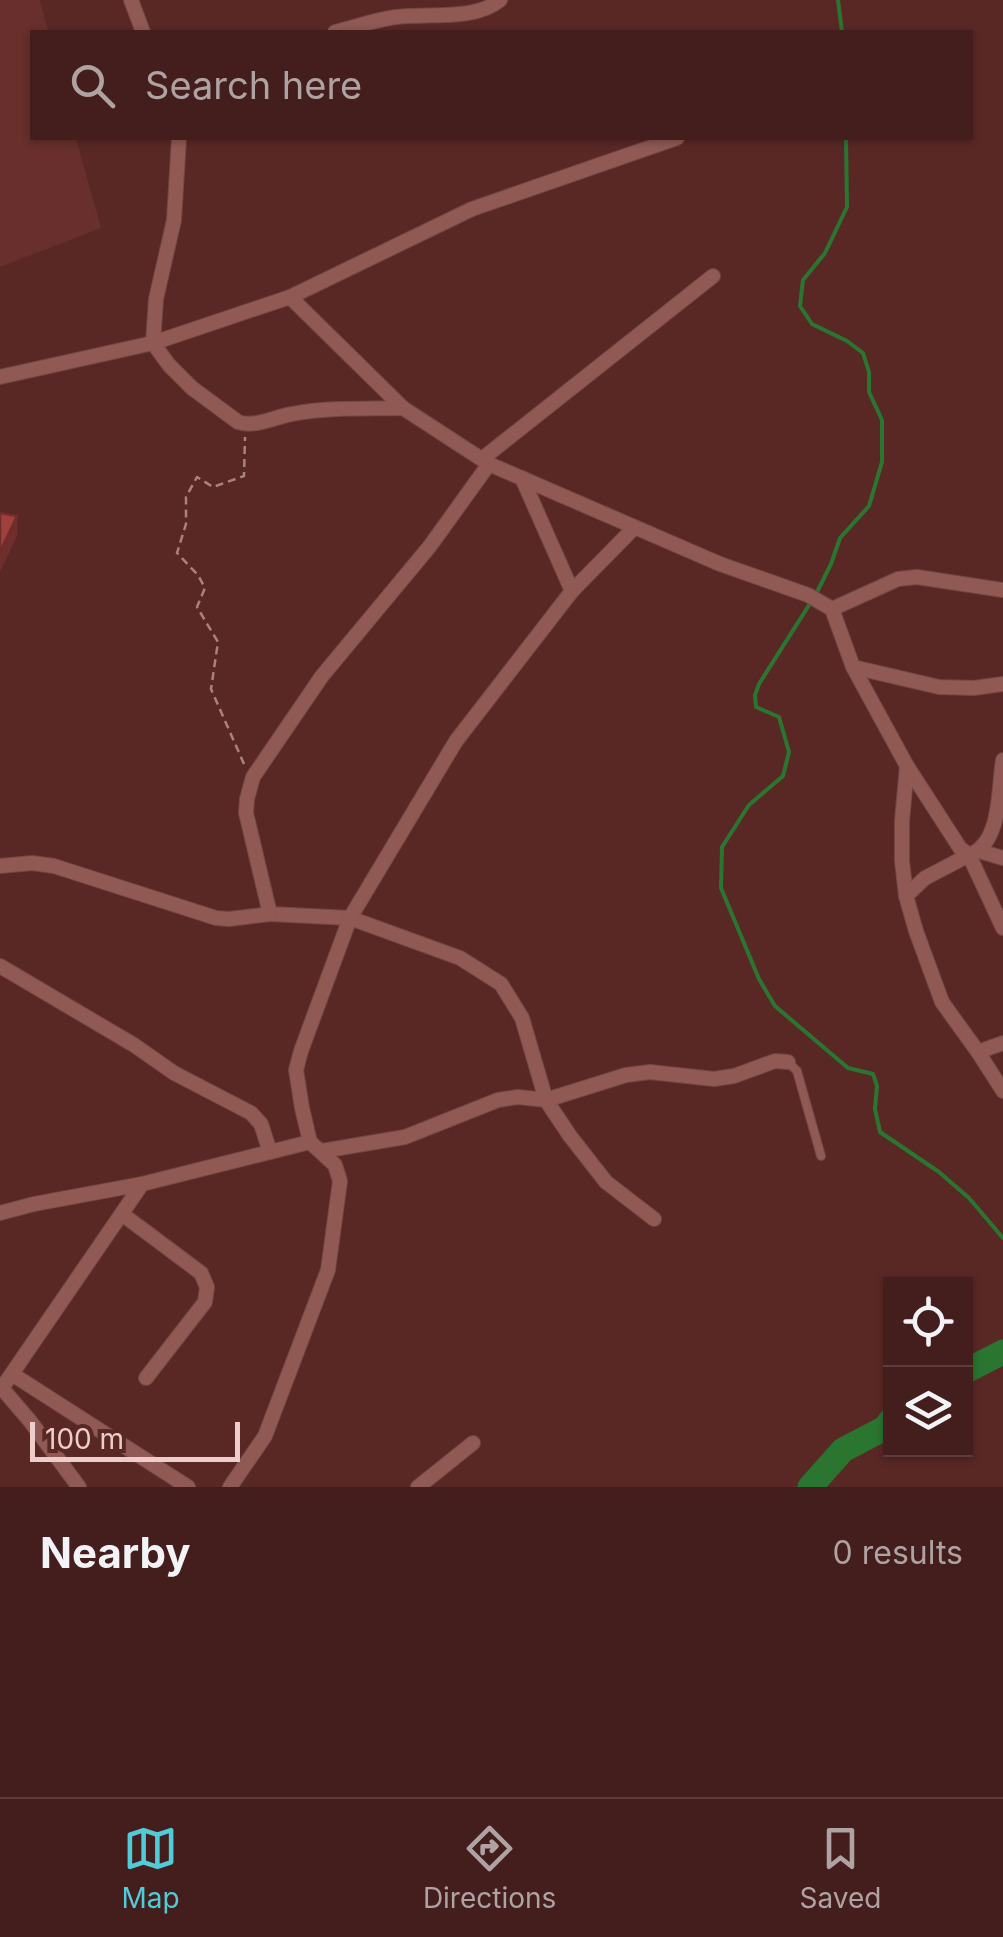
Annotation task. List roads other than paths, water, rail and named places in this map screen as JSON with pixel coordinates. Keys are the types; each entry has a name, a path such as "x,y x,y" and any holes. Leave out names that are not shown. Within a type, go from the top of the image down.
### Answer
{"street":[{"path":"131,0 142,30"},
{"path":"342,30 389,18 470,12 500,0"},
{"path":"179,140 174,220 156,298 153,344 169,365 192,388 246,425 316,409 402,408"},
{"path":"0,377 153,344 290,297 472,209 671,140"},
{"path":"270,914 246,799 253,777 322,676 430,546 486,462 713,276"},
{"path":"290,297 402,408 486,462 827,607 852,667 960,848 1003,858"},
{"path":"522,478 572,591"},
{"path":"230,1487 265,1436 328,1270 340,1181 335,1164 316,1146 296,1070 350,918 456,741 572,591 634,528"},
{"path":"827,607 898,579 928,578 1003,590"},
{"path":"852,667 938,687 1003,684"},
{"path":"906,896 925,878 986,843 996,818 1003,760"},
{"path":"908,766 902,821 906,896 942,1002 1003,1091"},
{"path":"974,853 1003,928"},
{"path":"0,866 54,866 229,920 270,914 350,918 460,958 500,984 522,1018 546,1100 570,1136 606,1182 654,1219"},
{"path":"0,966 174,1073 251,1112 261,1124 270,1152"},
{"path":"978,1052 1003,1043"},
{"path":"0,1213 142,1184 270,1152 405,1137 498,1100 546,1100 626,1075 650,1072 714,1079 788,1062"},
{"path":"79,1487 1,1387 142,1184"},
{"path":"122,1214 202,1273 207,1287 205,1302 146,1378"},
{"path":"12,1374 188,1487"},
{"path":"418,1487 473,1443"}],"lane":[{"path":"788,1062 797,1071 822,1156"}],"waterway":[{"path":"838,0 842,30"},
{"path":"816,594 840,538 869,506 882,462 882,420 869,392 869,372 863,353 812,324 800,306 803,280 825,253 847,207 846,140"},
{"path":"811,602 755,695 756,707 779,717 789,752 783,776 749,805 722,847 721,888 759,979 775,1006 848,1068 873,1074 880,1132 939,1172 969,1198 1003,1238"},
{"path":"973,1367 1003,1352"},
{"path":"810,1487 843,1450 883,1429"}]}
